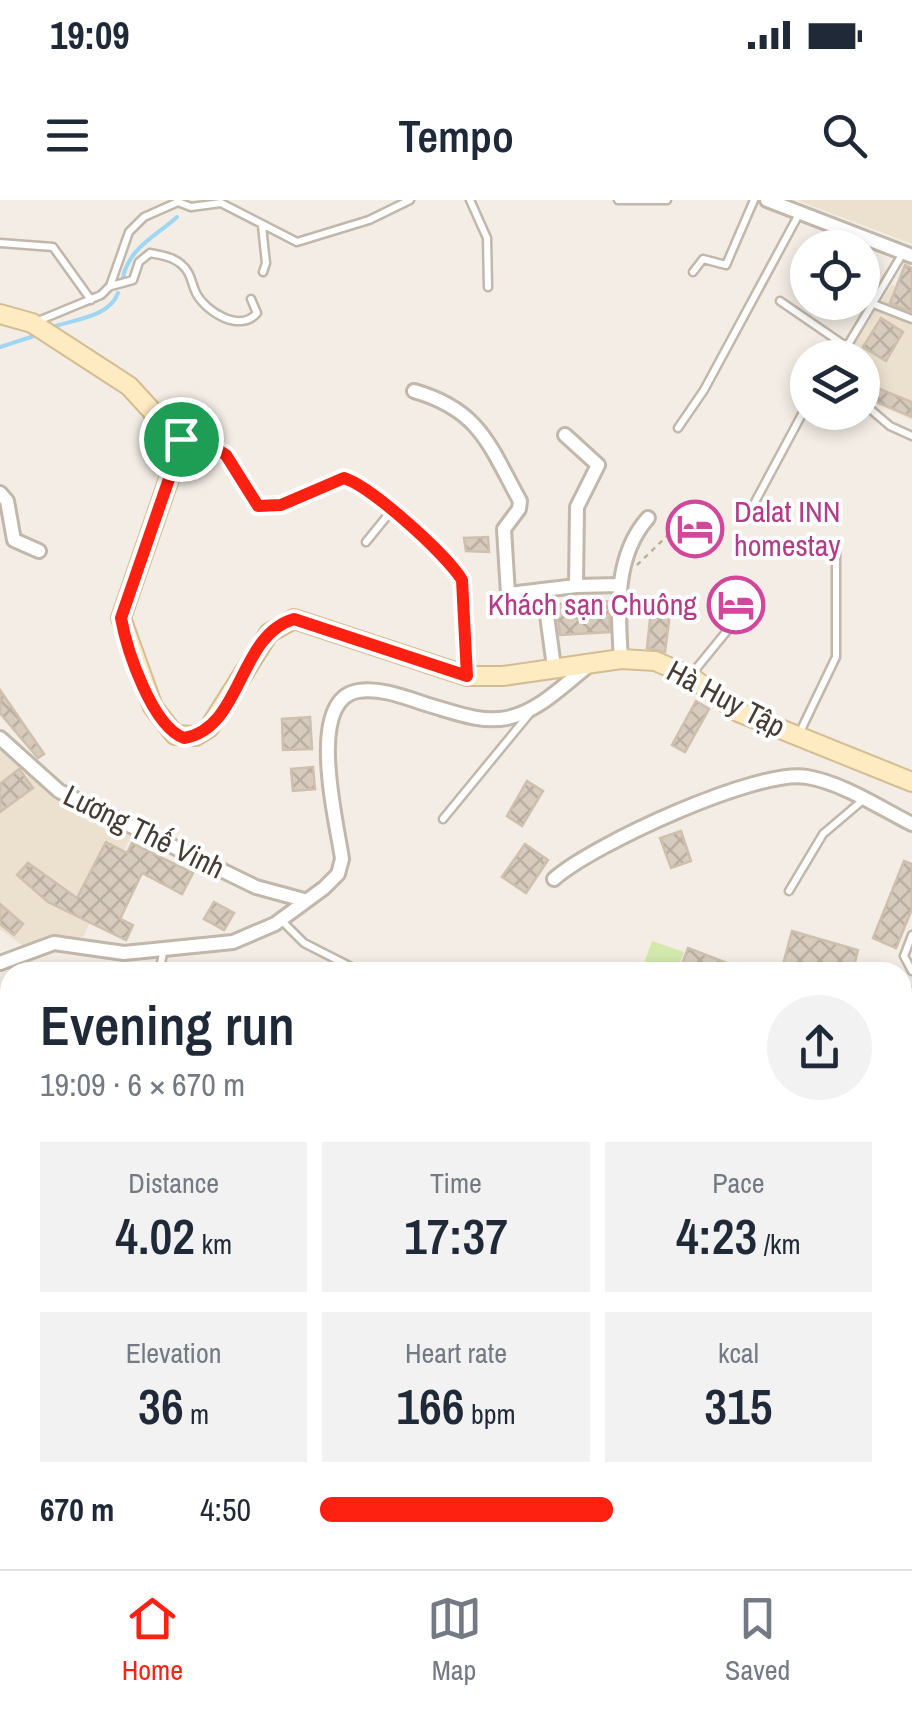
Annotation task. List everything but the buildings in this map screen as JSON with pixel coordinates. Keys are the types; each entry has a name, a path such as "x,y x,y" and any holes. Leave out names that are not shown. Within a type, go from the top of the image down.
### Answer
{"street":[{"path":"767,200 908,254"},
{"path":"0,314 32,323 129,386 152,410 168,443"},
{"path":"414,391 454,405 482,431 521,505 504,528 508,594 620,585"},
{"path":"565,435 598,465 576,507 576,586"},
{"name":"Hà Huy Tập","path":"168,443 170,476 121,618 153,706 175,735 196,736 209,728 270,634 294,619 467,676 503,676 621,659 654,661 690,676 738,712 912,782"},
{"path":"0,493 7,501 14,540 38,551"},
{"path":"621,659 620,585 631,542 648,518"},
{"path":"544,593 554,667"},
{"path":"5,962 54,944 142,952 233,942 282,920 338,874 342,859 327,736 328,722 342,698 373,690 489,720 534,709 592,663"},
{"name":"Lương Thế Vinh","path":"0,738 59,791 256,887 304,900"},
{"path":"554,879 573,862 652,822 779,777 811,777 912,824"}],"lane":[{"path":"110,286 129,232 144,217 178,201 192,206 208,201 228,203 262,226 305,242 410,200"},
{"path":"470,200 487,238 488,287"},
{"path":"618,200 668,200"},
{"path":"692,272 703,259 726,265 754,200"},
{"path":"678,428 704,390 800,213"},
{"path":"262,226 263,272"},
{"path":"0,243 53,246 91,300"},
{"path":"32,323 91,300 110,286 133,280 139,262 150,253 179,261 189,271 198,296 215,313 238,322 253,319 258,313 251,300"},
{"path":"880,298 908,254"},
{"path":"780,300 837,340"},
{"path":"880,306 912,319"},
{"path":"880,417 912,436"},
{"path":"755,502 794,430"},
{"path":"168,443 199,438 212,443 226,455 258,506 281,505 310,489 344,478 365,488 462,580 467,676"},
{"path":"366,542 392,510"},
{"path":"798,737 836,657 836,550"},
{"path":"690,676 744,610"},
{"path":"444,819 534,709"},
{"path":"789,891 823,834 863,800"},
{"path":"282,920 304,943 341,962"},
{"path":"907,962 904,956 912,934"},
{"path":"161,962 164,950"}],"path":[{"path":"620,585 692,512"}],"shaded area":[{"path":"799,200 912,200 912,244 880,230"},
{"path":"892,285 912,294 912,420 880,406 880,340 857,340 869,320 880,320 880,304"},
{"path":"0,743 41,784 132,834 83,937 47,936 23,946 0,929"}],"green space":[{"path":"652,941 684,952 680,962 645,962"}],"waterway":[{"path":"123,277 137,250 177,217"},
{"path":"56,326 100,312 118,293"},
{"path":"0,347 34,336"}],"place":[{"name":"Dalat INN homestay","path":"695,529"},
{"name":"Khách sạn Chuông","path":"736,605"}],"route":[{"path":"199,438 226,455 258,506 281,505 324,483 344,478 365,488 392,510 462,580 467,676 294,619 283,622 270,634 209,728 184,738 164,726 125,638 121,618 170,476 168,443 181,439 199,438"}]}
